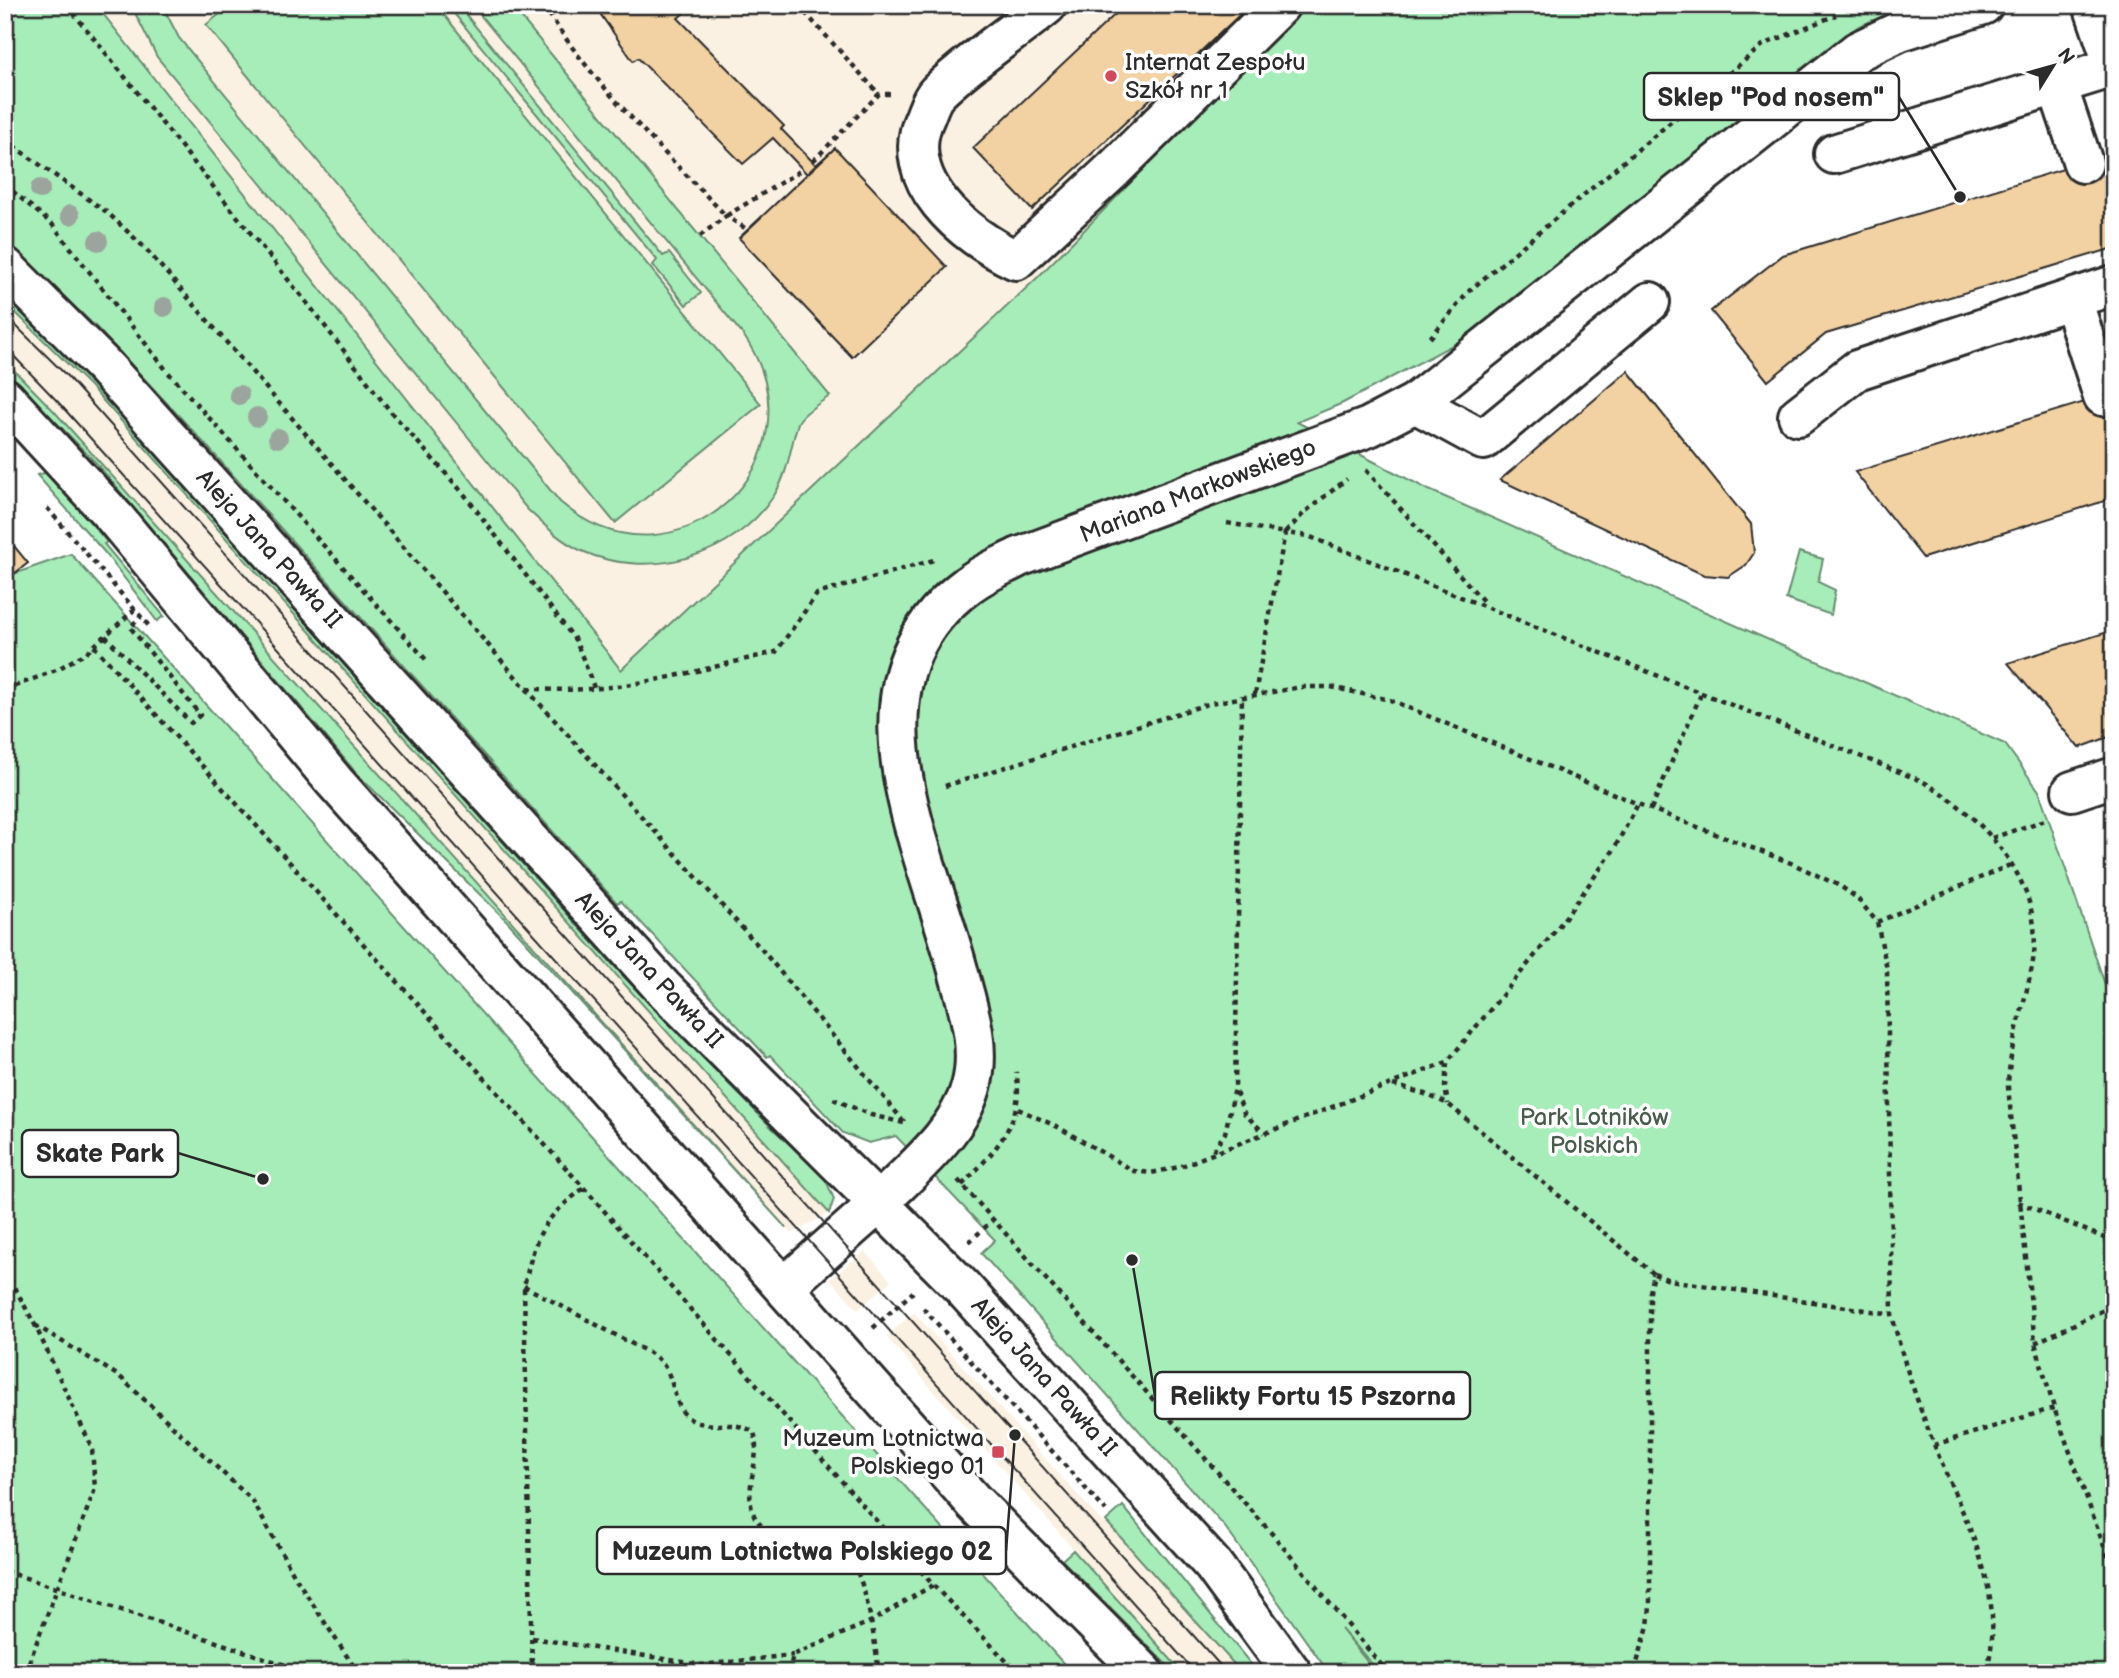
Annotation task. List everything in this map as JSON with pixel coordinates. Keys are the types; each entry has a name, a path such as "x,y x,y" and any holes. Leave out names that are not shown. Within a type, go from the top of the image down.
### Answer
{"main road":[{"path":"1047,5 935,95 916,135 917,159 927,185 967,229 988,247 1016,260 1114,169 1280,5"},
{"name":"Mariana Markowskiego","path":"783,1287 879,1203 955,1121 971,1087 975,1065 974,1031 954,952 917,829 896,740 902,679 914,647 930,623 968,584 1019,557 1368,427 1415,403 1858,51 1900,31 1983,5"},
{"path":"1834,154 2114,66 2093,5"},
{"path":"2057,85 2083,163"},
{"name":"Aleja Jana Pawła II","path":"5,267 104,366 663,988 962,1286 1213,1565 1292,1673"},
{"path":"1798,416 1857,370 2114,285"},
{"path":"2072,299 2104,396"},
{"path":"1415,403 1483,440 1650,302"},
{"path":"5,398 115,518 334,781 974,1502 1144,1673"},
{"path":"2061,805 2114,777"}],"path":[{"path":"67,5 390,411 464,494 576,641 595,690"},
{"path":"544,5 554,23 626,111 726,216 748,230"},
{"path":"798,5 879,94"},
{"path":"1426,342 1470,290 1763,45 1847,10"},
{"path":"813,161 879,94 935,95"},
{"path":"5,140 108,213 145,248 521,683 763,951 905,1124 871,1115 822,1094"},
{"path":"700,236 726,216 803,169"},
{"path":"5,185 47,219 167,371 434,669"},
{"path":"1255,694 1285,533 1305,512 1372,459"},
{"path":"1364,466 1486,605"},
{"path":"1217,523 1308,536 1702,692 1922,782 1966,810 1992,838 2031,904 2035,939 2009,1070 2009,1105 2018,1202 2035,1343 2054,1408 2114,1574"},
{"path":"5,690 55,670 94,646 134,610"},
{"path":"105,636 191,723 200,715 130,627 141,617"},
{"path":"94,646 584,1188 933,1585 1018,1673"},
{"path":"936,789 1242,695 1331,687 1391,700 1651,809 1817,874 1857,898 1877,922 1889,991 1892,1314 1899,1345 1934,1445 1988,1581 1994,1630 1986,1673"},
{"path":"1651,809 1702,692"},
{"path":"1211,1154 1225,1133 1235,1088 1242,695"},
{"path":"1018,1109 1058,1127 1134,1171 1163,1171 1393,1085 1447,1062 1466,1043 1556,930 1613,851 1639,804"},
{"path":"1992,838 2061,805"},
{"path":"1877,922 2010,865"},
{"path":"1447,1062 1445,1087 1448,1104"},
{"path":"962,1185 1004,1136 1018,1109 1020,1089 1015,1065"},
{"path":"1393,1085 1448,1104 1654,1273 1669,1280 1892,1314"},
{"path":"1235,1088 1244,1113 1265,1133"},
{"path":"955,1176 992,1222 1268,1529 1388,1673"},
{"path":"532,1673 524,1286 536,1240 544,1223 584,1188"},
{"path":"2018,1202 2114,1242"},
{"path":"967,1243 992,1222"},
{"path":"5,1270 35,1325 92,1448 95,1489 55,1587 25,1673"},
{"path":"1634,1673 1648,1626 1650,1607 1650,1292 1654,1273"},
{"path":"524,1286 655,1356 668,1370 678,1405 689,1418 699,1423 740,1424 754,1432 758,1448 750,1489 759,1523 777,1537 827,1542 845,1548 854,1562 872,1621 879,1673"},
{"path":"869,1331 919,1287"},
{"path":"910,1294 1106,1511"},
{"path":"2035,1343 2114,1305"},
{"path":"35,1325 119,1376 252,1500 297,1580 358,1673"},
{"path":"1934,1445 2054,1408"},
{"path":"5,1571 309,1673"},
{"path":"532,1638 702,1665 793,1656 872,1621 933,1585"},
{"path":"789,1673 793,1656"}],"shaded area":[{"path":"96,5 1305,5 1038,277 621,670"},
{"path":"5,302 90,386 829,1213 792,1234 53,410 5,361"},
{"path":"865,1251 891,1281 858,1310 830,1279"},
{"path":"914,1312 1242,1673 1183,1673 886,1337"}],"green space":[{"name":"Park Lotników Polskich","path":"5,5 96,5 621,670 1038,277 1305,5 1909,5 1857,27 1481,330 1343,403 1297,422 1429,490 2005,744 2039,791 2114,1011 2114,1673 1380,1673 1341,1629 1376,1673 1329,1673 1225,1527 981,1253 995,1240 896,1136 869,1143 843,1133 770,1055 767,1057 621,901 617,903 206,445 97,328 5,240"},
{"path":"131,5 162,5 179,38 560,502 604,528 649,535 691,526 727,503 753,470 767,429 765,383 744,336 472,5 511,5 830,396 812,408 798,423 780,485 758,516 737,534 714,548 662,563 635,564 608,560 582,551 553,532 527,509 157,57"},
{"path":"231,5 436,5 761,404 615,523 206,25"},
{"path":"447,5 458,5 663,256 669,253 701,293 686,305 653,265 657,260"},
{"path":"5,294 64,352 622,975 770,1126 825,1178 834,1199 829,1213 90,386 5,302"},
{"path":"5,361 53,410 787,1229 508,922 357,774 97,464 5,370"},
{"path":"48,472 164,616 157,621 106,554 37,475"},
{"path":"1799,552 1823,559 1818,582 1835,590 1831,615 1786,599"},
{"path":"71,554 1072,1673 5,1673 5,577"},
{"path":"1123,1506 1258,1673 1242,1673 1106,1521"},
{"path":"1073,1550 1183,1673 1175,1673 1062,1560"}],"building":[{"path":"600,5 693,5 678,18 784,126 781,129 816,165 807,174 773,138 743,164 638,58 633,61 601,15 604,12"},
{"path":"600,5 693,5 678,18 784,126 781,129 816,165 835,148 947,267 852,357 739,238 807,174 773,138 743,164 638,58 633,61 601,15 604,12"},
{"name":"Internat Zespołu Szkół nr 1","path":"1125,5 1250,5 1032,210 973,148"},
{"path":"835,148 947,267 852,357 739,238"},
{"path":"2099,158 2114,207 2114,248 1826,334 1768,381 1711,311 1783,255"},
{"path":"1628,371 1751,524 1754,553 1746,565 1728,577 1704,575 1500,480"},
{"path":"2114,393 2114,498 1923,558 1855,472"},
{"path":"5,535 28,563 5,581"},
{"path":"2114,630 2114,735 2079,748 2008,663"}],"tram line":[{"path":"5,315 66,375 1227,1673"},
{"path":"5,347 58,402 1196,1673"}],"place":[{"name":"Internat Zespołu Szkół nr 1","path":"1111,76"},
{"name":"Sklep \"Pod nosem\"","path":"1960,197"},
{"name":"Skate Park","path":"263,1179"},
{"name":"Relikty Fortu 15 Pszorna","path":"1132,1260"},
{"name":"Muzeum Lotnictwa Polskiego 02","path":"1015,1435"},
{"name":"Muzeum Lotnictwa Polskiego 01","path":"998,1452"}]}
